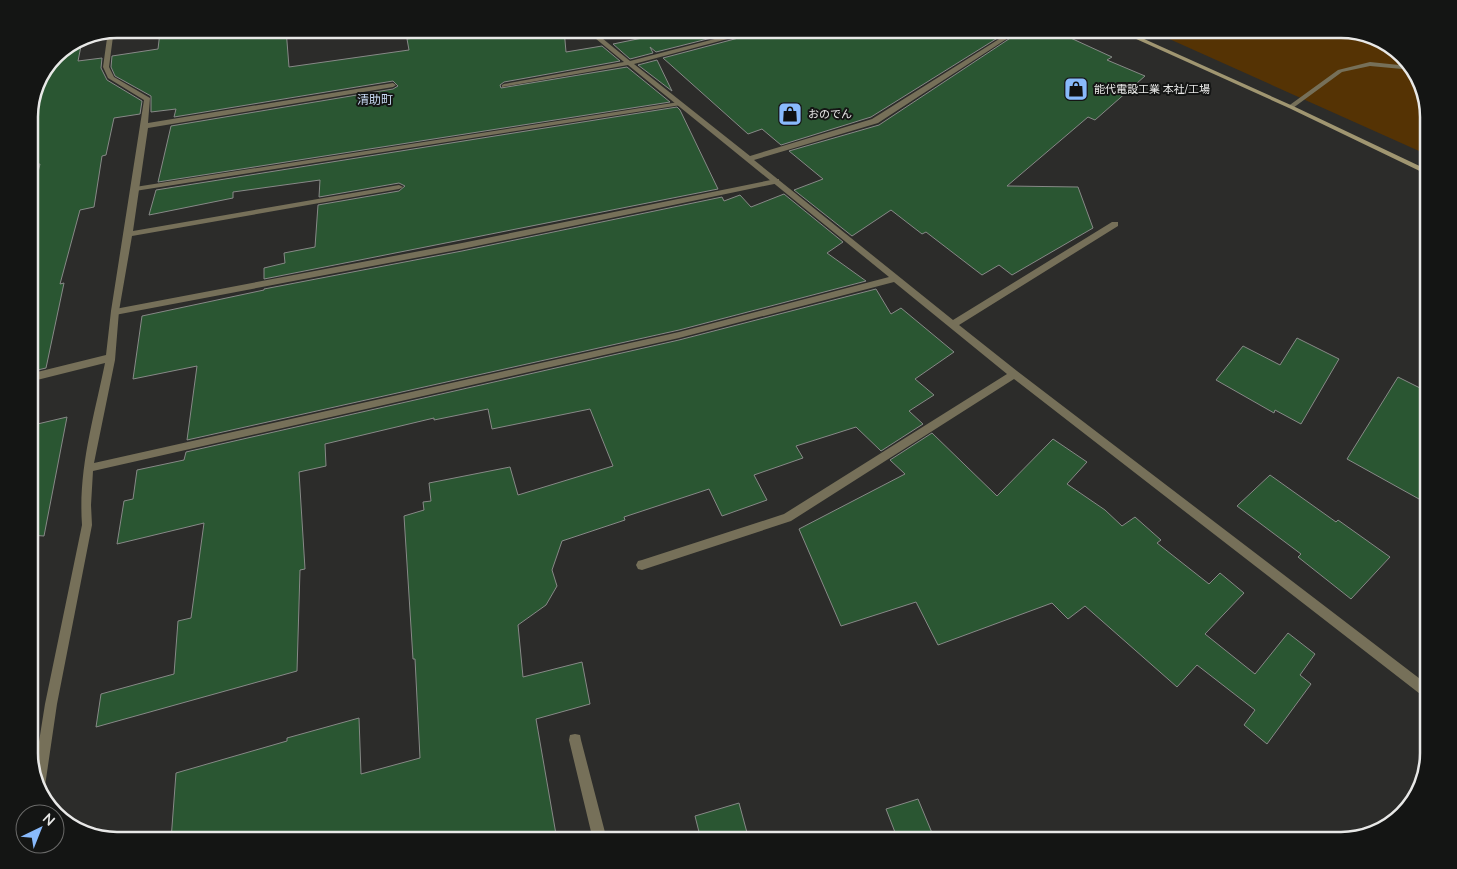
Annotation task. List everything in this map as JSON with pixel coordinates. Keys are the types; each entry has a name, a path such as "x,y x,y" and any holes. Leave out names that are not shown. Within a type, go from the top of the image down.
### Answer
{"street":[{"path":"40,772 51,704 87,525 84,504 89,468 110,358 115,312 129,234 148,99 111,78 106,68 111,38"},
{"path":"598,38 894,279 1014,374 1420,687"},
{"path":"504,86 629,63 725,38"},
{"path":"749,159 875,121 1005,38"},
{"path":"1138,38 1291,107 1419,169"},
{"path":"1291,107 1340,71 1370,64 1402,67"},
{"path":"145,126 393,85"},
{"path":"135,189 679,104"},
{"path":"115,312 472,244 776,181"},
{"path":"129,234 399,187"},
{"path":"952,325 1115,224"},
{"path":"89,468 679,335 894,279"},
{"path":"38,376 110,358"},
{"path":"642,565 788,518 1014,374"},
{"path":"575,740 598,832"}],"shaded area":[{"path":"1167,38 1350,38 1361,40 1380,48 1400,65 1415,91 1419,112 1419,151"}],"building":[{"path":"159,38 287,38 289,67 409,50 407,39 414,38 565,38 566,52 602,46 620,61 504,82 500,85 501,88 627,67 670,102 158,182 171,126 393,89 398,86 393,81 174,117 176,109 151,112 151,96 115,76 111,67 112,56 158,49"},
{"path":"642,38 711,38 656,52 650,47 653,53 630,59 613,44"},
{"path":"738,38 998,38 871,117 781,145 762,129 748,134 663,58"},
{"path":"1010,38 1071,38 1112,57 1107,60 1145,76 1095,120 1088,117 1007,186 1078,187 1093,228 1012,275 999,265 982,275 926,232 922,234 891,210 852,236 794,190 823,179 789,151 879,125"},
{"path":"81,47 78,61 102,58 101,68 107,80 142,101 140,114 114,118 106,155 102,156 94,207 80,210 60,284 64,283 46,368 38,370 38,172 40,164 38,164 38,112 40,96 51,73 61,61"},
{"path":"657,60 672,91 638,65"},
{"path":"677,107 718,189 264,279 264,268 285,263 284,253 315,247 318,205 399,191 405,186 399,183 319,197 320,180 233,192 233,198 149,215 156,190"},
{"path":"784,194 843,242 827,253 866,281 679,330 187,440 197,366 133,379 142,316 264,289 462,251 722,197 724,201 740,195 751,207"},
{"path":"876,289 891,314 901,308 954,352 915,379 934,395 909,411 923,424 881,451 856,427 796,446 803,458 754,475 767,500 722,516 709,489 624,517 625,520 562,541 552,570 557,586 546,605 518,625 523,677 582,662 590,704 536,719 556,832 172,832 176,773 287,741 287,738 359,718 361,774 420,758 415,659 413,659 404,516 424,510 423,502 431,501 429,483 510,467 518,495 613,466 590,409 492,429 488,409 434,420 434,418 325,444 326,466 299,472 305,569 300,570 297,671 96,727 101,694 174,674 178,621 191,618 204,523 117,544 124,501 133,499 137,470 184,460 186,452 679,340"},
{"path":"1297,338 1339,359 1301,424 1275,410 1274,413 1216,380 1243,346 1280,365"},
{"path":"1398,377 1419,388 1420,499 1347,459"},
{"path":"67,417 44,536 38,536 38,424"},
{"path":"932,433 997,496 1053,439 1087,462 1067,484 1105,510 1122,526 1135,517 1161,540 1157,543 1209,584 1220,573 1244,593 1205,634 1255,674 1288,633 1315,654 1300,675 1311,684 1267,744 1244,725 1255,710 1197,665 1177,687 1085,606 1068,619 1052,603 938,645 916,602 841,626 799,529 905,474 890,460"},
{"path":"1270,475 1336,522 1338,520 1390,557 1351,599 1298,557 1301,554 1237,506"},
{"path":"918,799 932,832 895,832 886,809"},
{"path":"739,803 747,832 699,832 695,816"}],"place":[{"name":"能代電設工業 本社/工場","path":"1076,89"},
{"name":"おのでん","path":"790,114"}],"district":[{"name":"清助町","path":"375,100"}]}
